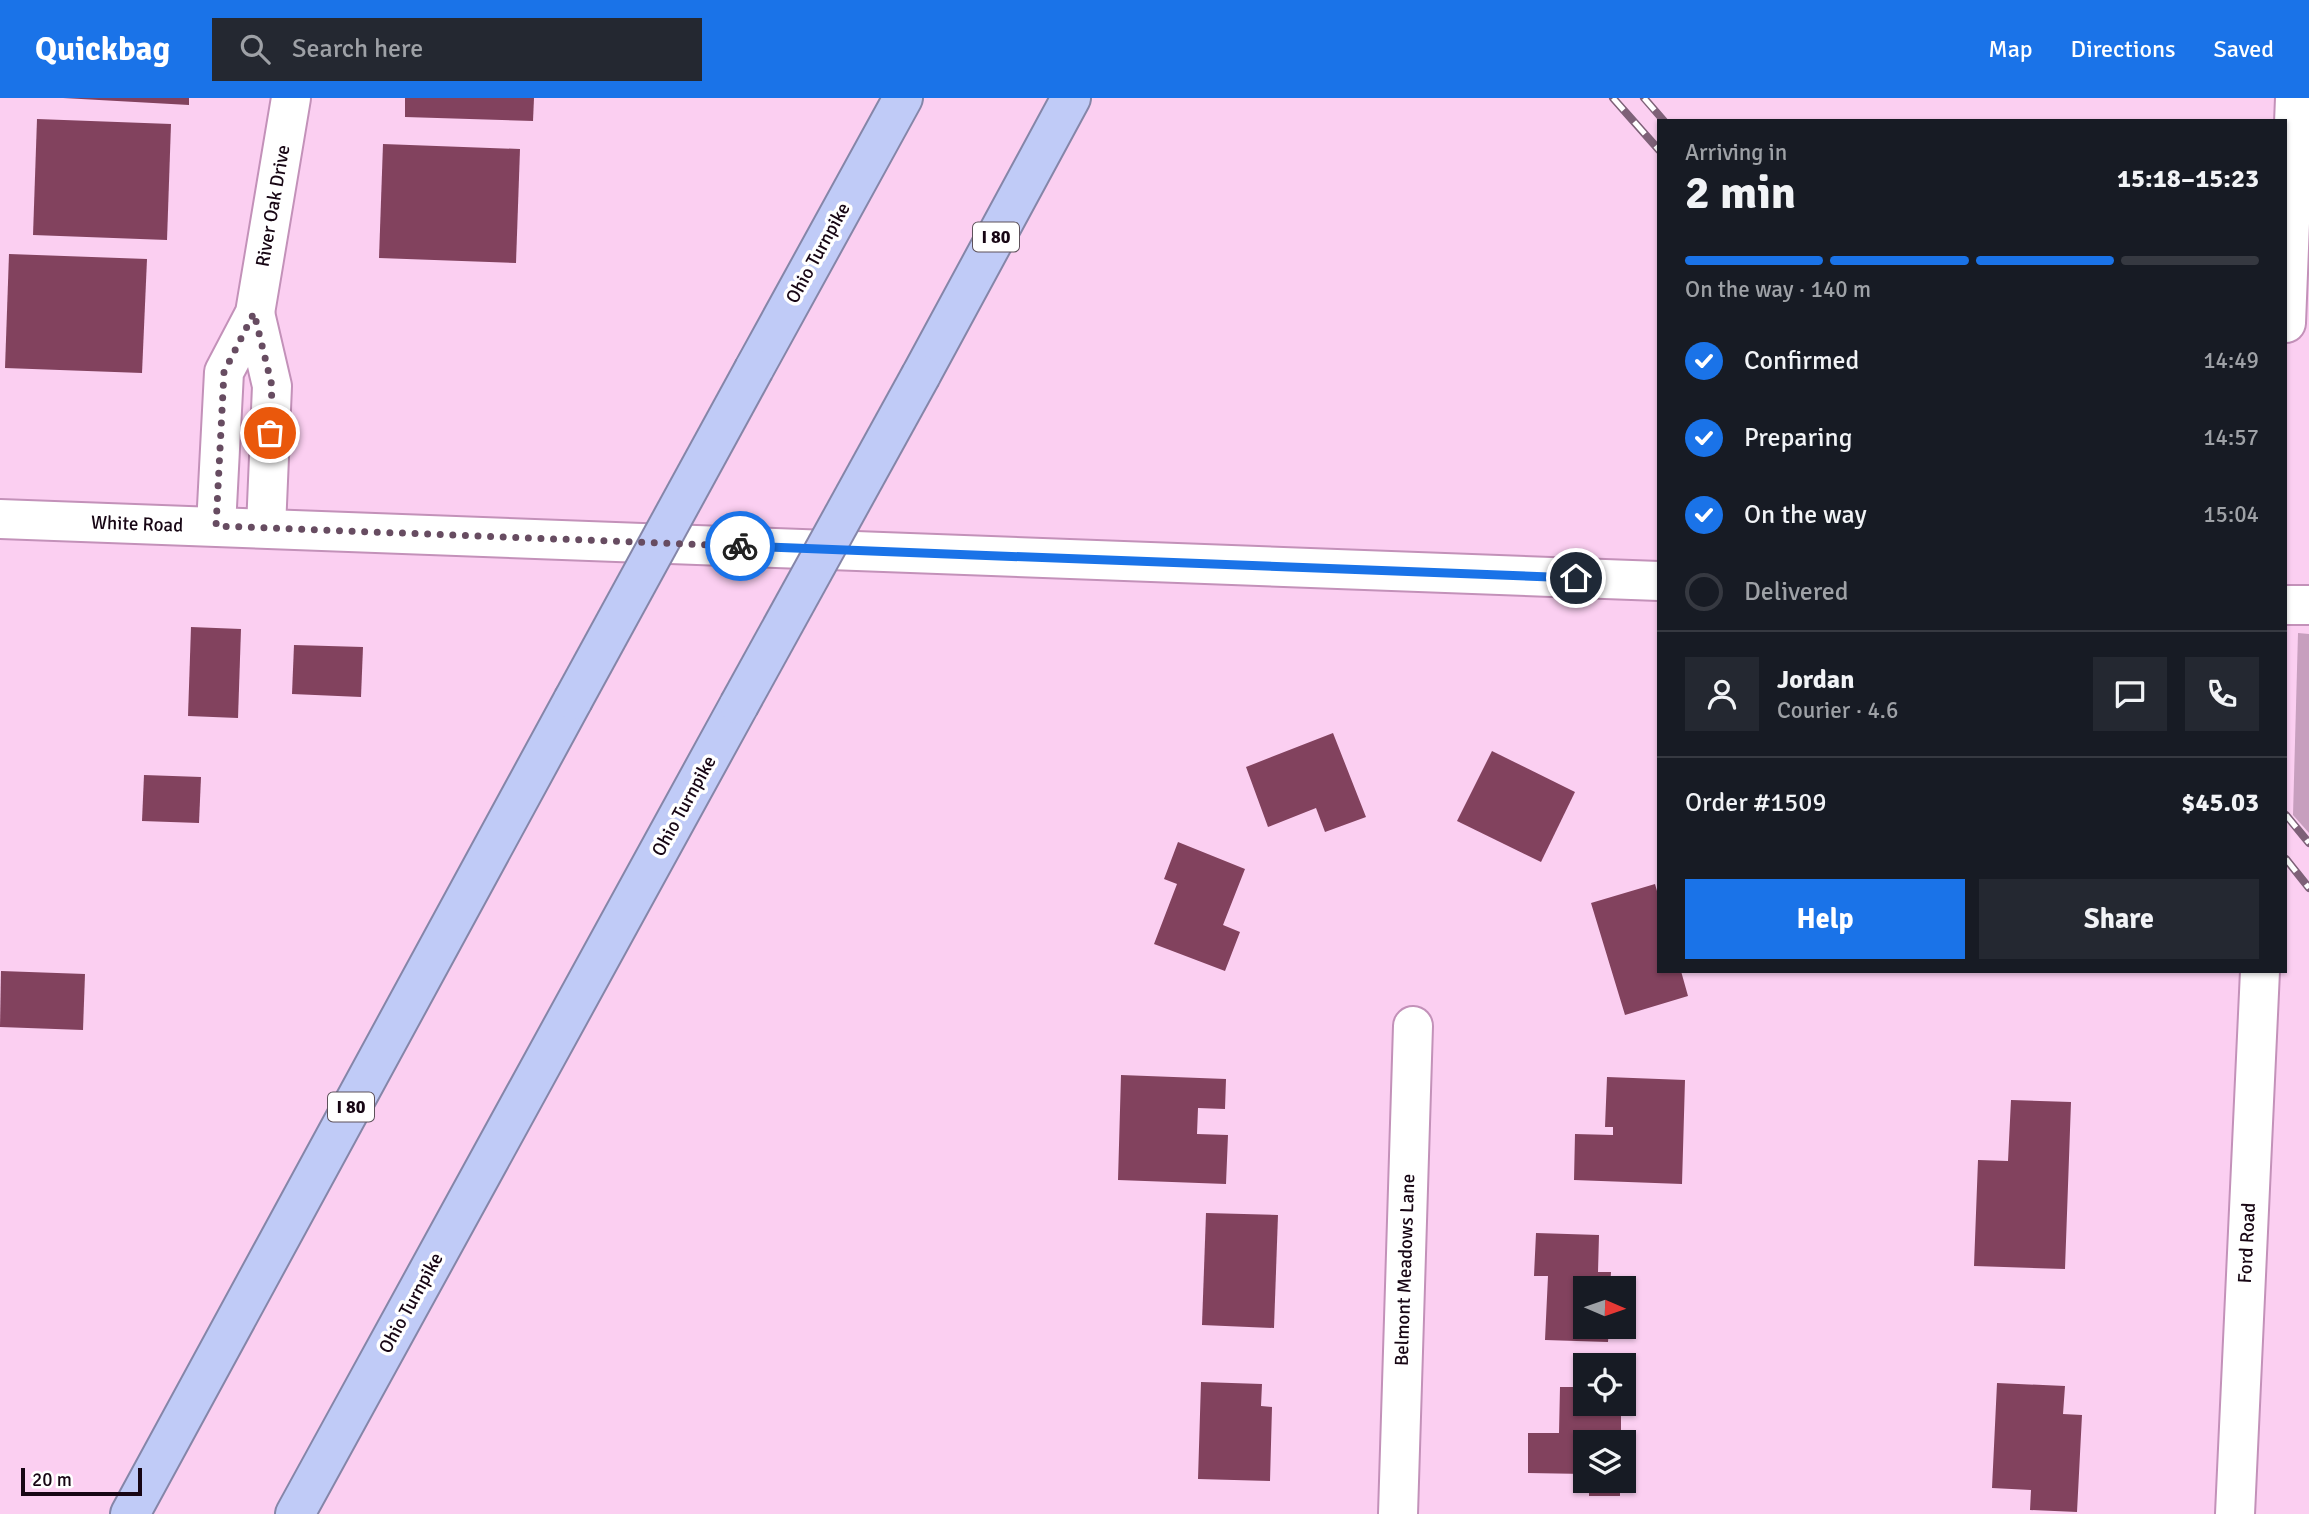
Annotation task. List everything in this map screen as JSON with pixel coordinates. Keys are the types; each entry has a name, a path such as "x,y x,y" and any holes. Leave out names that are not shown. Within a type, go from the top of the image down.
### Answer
{"highway":[{"name":"Ohio Turnpike","path":"130,1514 903,98"},
{"name":"Ohio Turnpike","path":"295,1514 1071,98"}],"street":[{"name":"River Oak Drive","path":"216,526 224,372 254,313 291,98"},
{"path":"2287,298 2295,98"},
{"name":"River Oak Drive","path":"254,313 272,386 266,528"},
{"name":"White Road","path":"0,519 1657,581"},
{"path":"2287,605 2309,605"},
{"name":"Ford Road","path":"2235,1514 2260,973"},
{"name":"Belmont Meadows Lane","path":"1398,1514 1413,1026"}],"shaded area":[{"path":"2298,633 2309,634 2309,833 2293,815"}],"building":[{"path":"63,98 189,98 189,105"},
{"path":"405,98 534,98 533,121 405,117"},
{"path":"37,119 171,124 167,240 33,235"},
{"path":"383,144 520,149 516,263 379,258"},
{"path":"9,254 147,259 142,373 5,368"},
{"path":"191,627 241,629 238,718 188,716"},
{"path":"294,645 363,647 361,697 292,694"},
{"path":"1333,733 1366,817 1325,832 1316,808 1268,827 1246,767"},
{"path":"1492,751 1575,792 1541,862 1457,821"},
{"path":"144,775 201,777 199,823 142,821"},
{"path":"1178,842 1245,869 1223,925 1240,932 1225,971 1154,944 1177,884 1164,879"},
{"path":"1655,884 1657,973 1682,973 1688,996 1625,1015 1591,903"},
{"path":"1,971 85,974 83,1030 0,1027"},
{"path":"1121,1075 1226,1079 1225,1109 1198,1108 1197,1134 1228,1135 1226,1184 1118,1180"},
{"path":"1607,1077 1685,1080 1682,1184 1574,1180 1575,1134 1613,1135 1613,1127 1605,1127"},
{"path":"2011,1100 2071,1102 2065,1269 1974,1266 1978,1160 2008,1161"},
{"path":"1206,1213 1278,1215 1274,1328 1202,1325"},
{"path":"1536,1233 1599,1235 1598,1272 1611,1272 1611,1276 1573,1276 1573,1339 1608,1339 1608,1342 1545,1340 1548,1276 1534,1276"},
{"path":"1201,1382 1262,1384 1261,1406 1272,1407 1270,1481 1198,1479"},
{"path":"1997,1383 2065,1386 2063,1414 2082,1415 2077,1512 2030,1510 2031,1490 1992,1488"},
{"path":"1560,1387 1573,1387 1573,1416 1621,1416 1621,1430 1573,1430 1573,1474 1528,1473 1528,1433 1559,1433"},
{"path":"1589,1493 1620,1493 1620,1496 1589,1496"}],"railway":[{"path":"1613,98 1657,148"},
{"path":"1644,98 1662,119"},
{"path":"2287,816 2309,843"},
{"path":"2287,860 2309,888"}],"way so far":[{"path":"270,433 272,386 254,313 224,372 216,526 740,546"}],"route":[{"path":"740,546 1576,578"}]}
